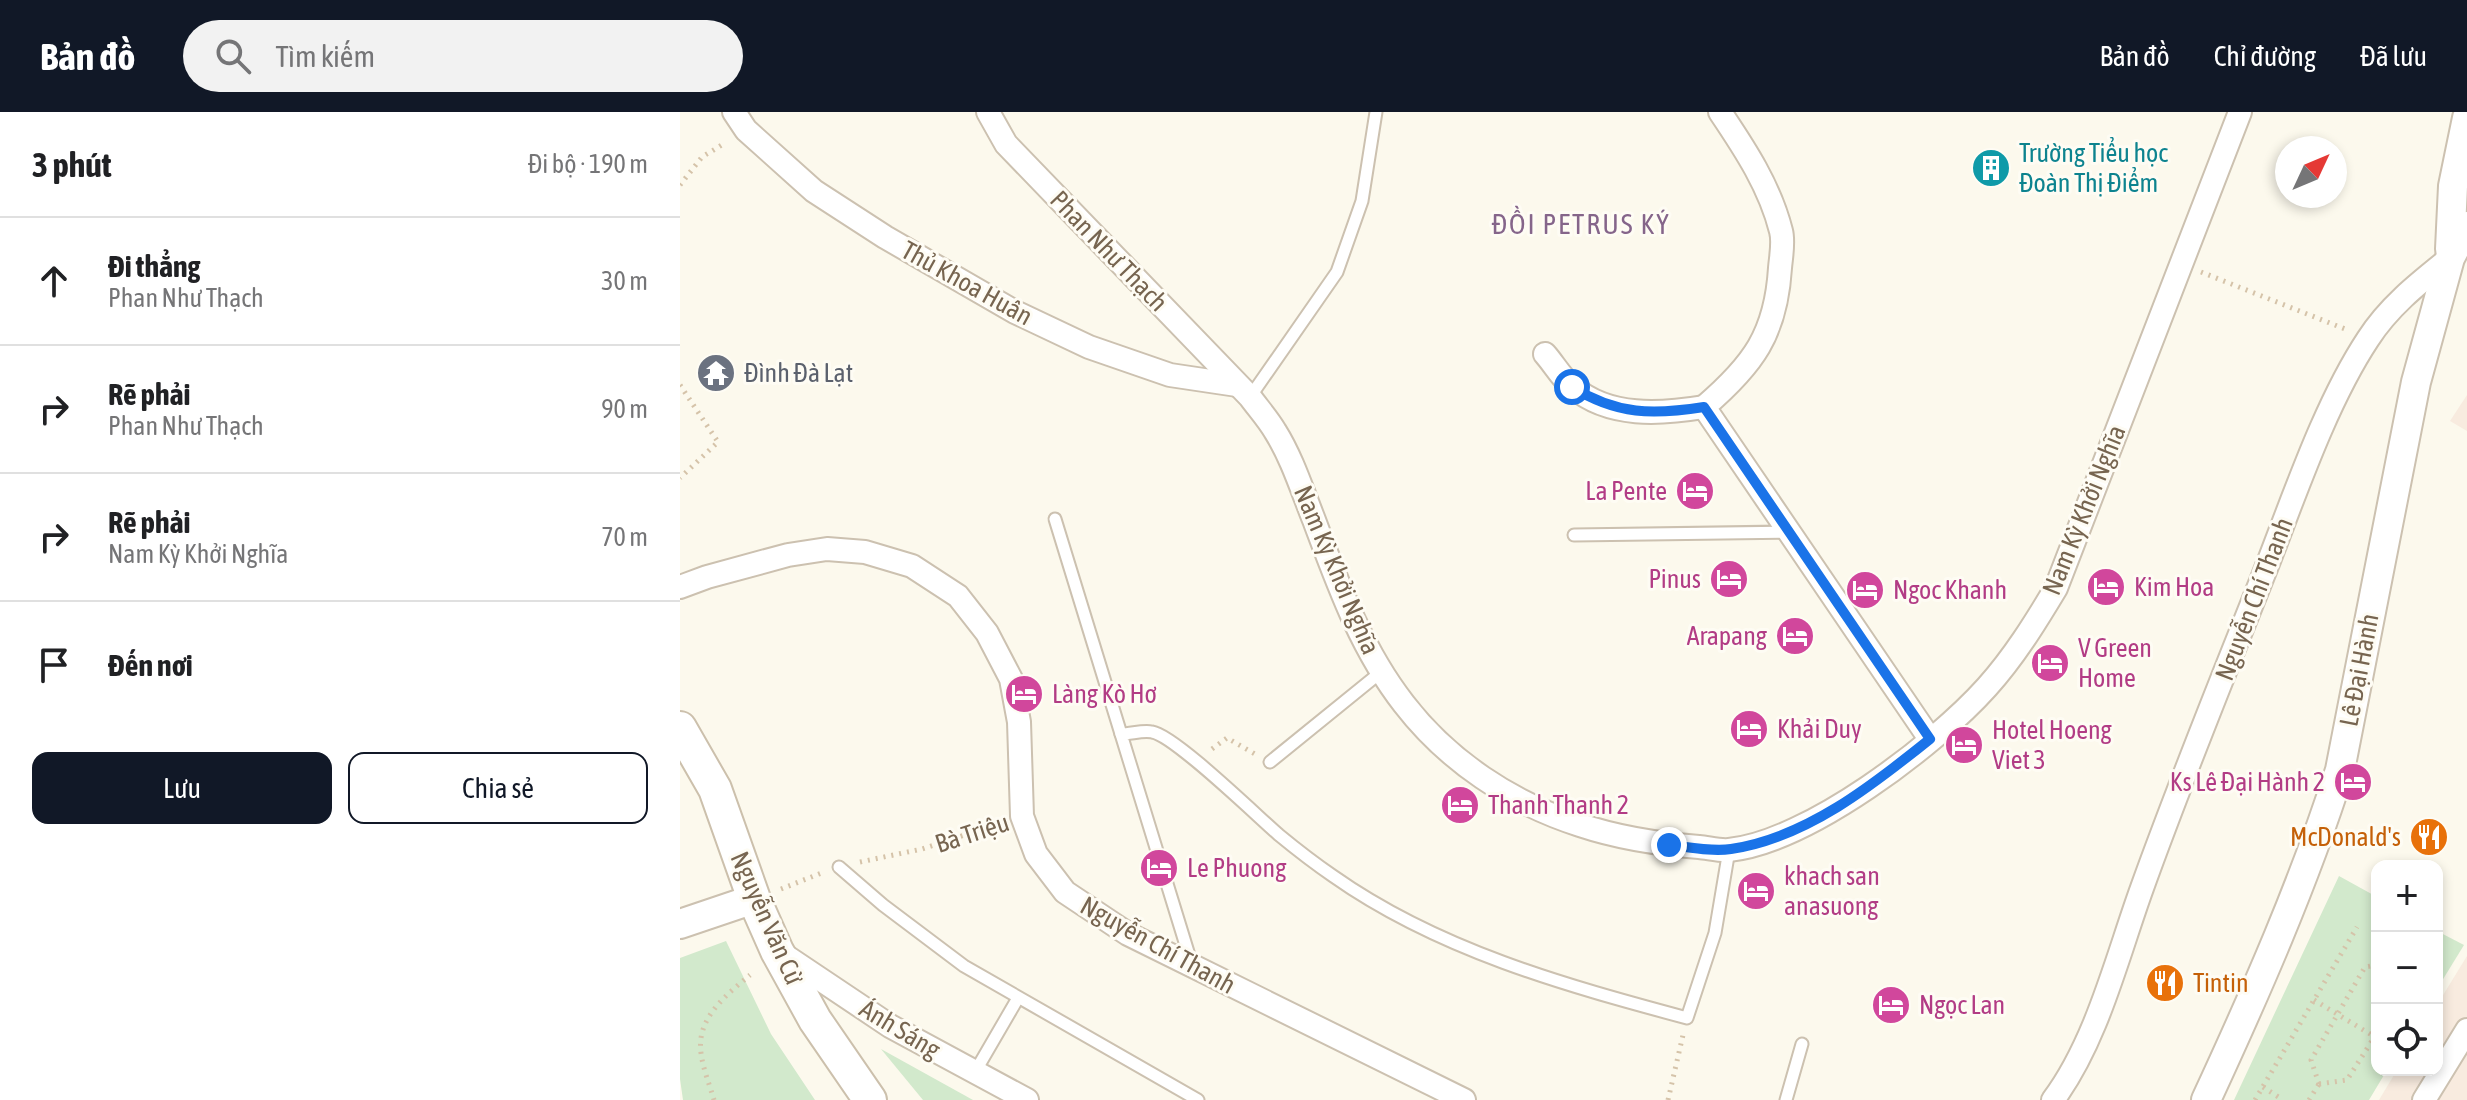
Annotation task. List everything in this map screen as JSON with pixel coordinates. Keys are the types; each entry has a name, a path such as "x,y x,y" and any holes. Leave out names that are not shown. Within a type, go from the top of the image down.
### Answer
{"main road":[{"name":"Nguyễn Văn Cừ","path":"680,728 715,789 754,899 777,951 815,1020 870,1100"}],"street":[{"name":"Phan Như Thạch","path":"988,112 1006,144 1244,391"},
{"name":"Nam Kỳ Khởi Nghĩa","path":"1244,391 1275,431 1295,470 1347,607 1381,672 1437,744 1493,785 1550,815 1611,835 1669,845 1729,850 1768,840 1811,822 1896,766 1987,687 2021,645 2056,588 2240,112"},
{"path":"1545,354 1572,387 1597,402 1628,411 1667,413 1704,407 1732,383 1762,345 1778,301 1782,233 1753,159 1728,118"},
{"path":"2450,258 2453,186 2467,118"},
{"name":"Thủ Khoa Huân","path":"740,121 814,191 885,237 1015,312 1089,347 1170,375 1244,391"},
{"name":"Lê Đại Hành","path":"2206,1100 2284,926 2340,770 2416,382 2450,258 2467,226"},
{"name":"Nguyễn Chí Thanh","path":"2053,1100 2088,1038 2158,843 2288,511 2337,396 2369,338 2402,298 2450,258"},
{"path":"1704,407 1930,739"},
{"name":"Nguyễn Chí Thanh","path":"680,587 788,555 827,549 865,552 912,566 958,596 987,633 1011,679 1019,722 1022,816 1036,854 1065,892 1128,934 1464,1100"},
{"path":"693,919 754,899"},
{"name":"Ánh Sáng","path":"777,951 890,1026 1027,1100"},
{"path":"2424,1100 2467,1030"}],"lane":[{"path":"1244,391 1337,272 1362,201 1376,112"},
{"path":"1055,519 1192,966"},
{"path":"1574,535 1789,532"},
{"path":"1270,762 1381,672"},
{"path":"1121,734 1153,732 1195,761 1281,836 1333,876 1389,912 1456,944 1562,985 1687,1018 1715,933 1729,850"},
{"path":"839,867 883,905 964,966 1198,1100"},
{"path":"975,1072 1018,998"},
{"path":"1786,1100 1802,1044"}],"path":[{"path":"680,185 702,157 740,121"},
{"path":"2182,265 2369,338"},
{"path":"680,385 718,442 680,478"},
{"path":"1195,761 1227,738 1270,762"},
{"name":"Bà Triệu","path":"922,849 1022,816"},
{"path":"2255,1100 2357,927"},
{"path":"2319,1084 2311,1060 2365,967 2371,966"},
{"path":"714,1100 704,1065 701,1038 723,998 750,975"},
{"path":"2314,1000 2371,1033"},
{"path":"1668,1100 1687,1018"},
{"path":"2309,1100 2319,1084 2347,1080 2371,1044"},
{"path":"2263,1087 2283,1100"}],"shaded area":[{"path":"2467,395 2467,431 2450,421"},
{"path":"2467,956 2467,1100 2379,1100 2393,1076 2443,1076 2443,995"}],"green space":[{"path":"2339,876 2371,894 2371,1076 2383,1076 2369,1100 2234,1100"},
{"path":"2443,934 2464,945 2443,979"},
{"path":"726,941 771,1034 815,1100 683,1100 680,1079 680,958"},
{"path":"881,1049 973,1100 923,1100"}],"place":[{"name":"Trường Tiểu học Đoàn Thị Điểm","path":"1991,168"},
{"name":"Đình Đà Lạt","path":"716,373"},
{"name":"La Pente","path":"1695,491"},
{"name":"Pinus","path":"1729,579"},
{"name":"Kim Hoa","path":"2106,587"},
{"name":"Ngoc Khanh","path":"1865,590"},
{"name":"Arapang","path":"1795,636"},
{"name":"V Green Home","path":"2050,663"},
{"name":"Làng Kò Hơ","path":"1024,694"},
{"name":"Khải Duy","path":"1749,729"},
{"name":"Hotel Hoeng Viet 3","path":"1964,745"},
{"name":"Ks Lê Đại Hành 2","path":"2353,782"},
{"name":"Thanh Thanh 2","path":"1460,805"},
{"name":"McDonald's","path":"2429,837"},
{"name":"Le Phuong","path":"1159,868"},
{"name":"khach san anasuong","path":"1756,891"},
{"name":"Tintin","path":"2165,983"},
{"name":"Ngọc Lan","path":"1891,1005"}],"district":[{"name":"ĐỒI PETRUS KÝ","path":"1581,224"}],"route":[{"path":"1572,387 1597,402 1628,411 1667,413 1704,407 1930,739 1896,766 1811,822 1768,840 1729,850 1669,845"}]}
